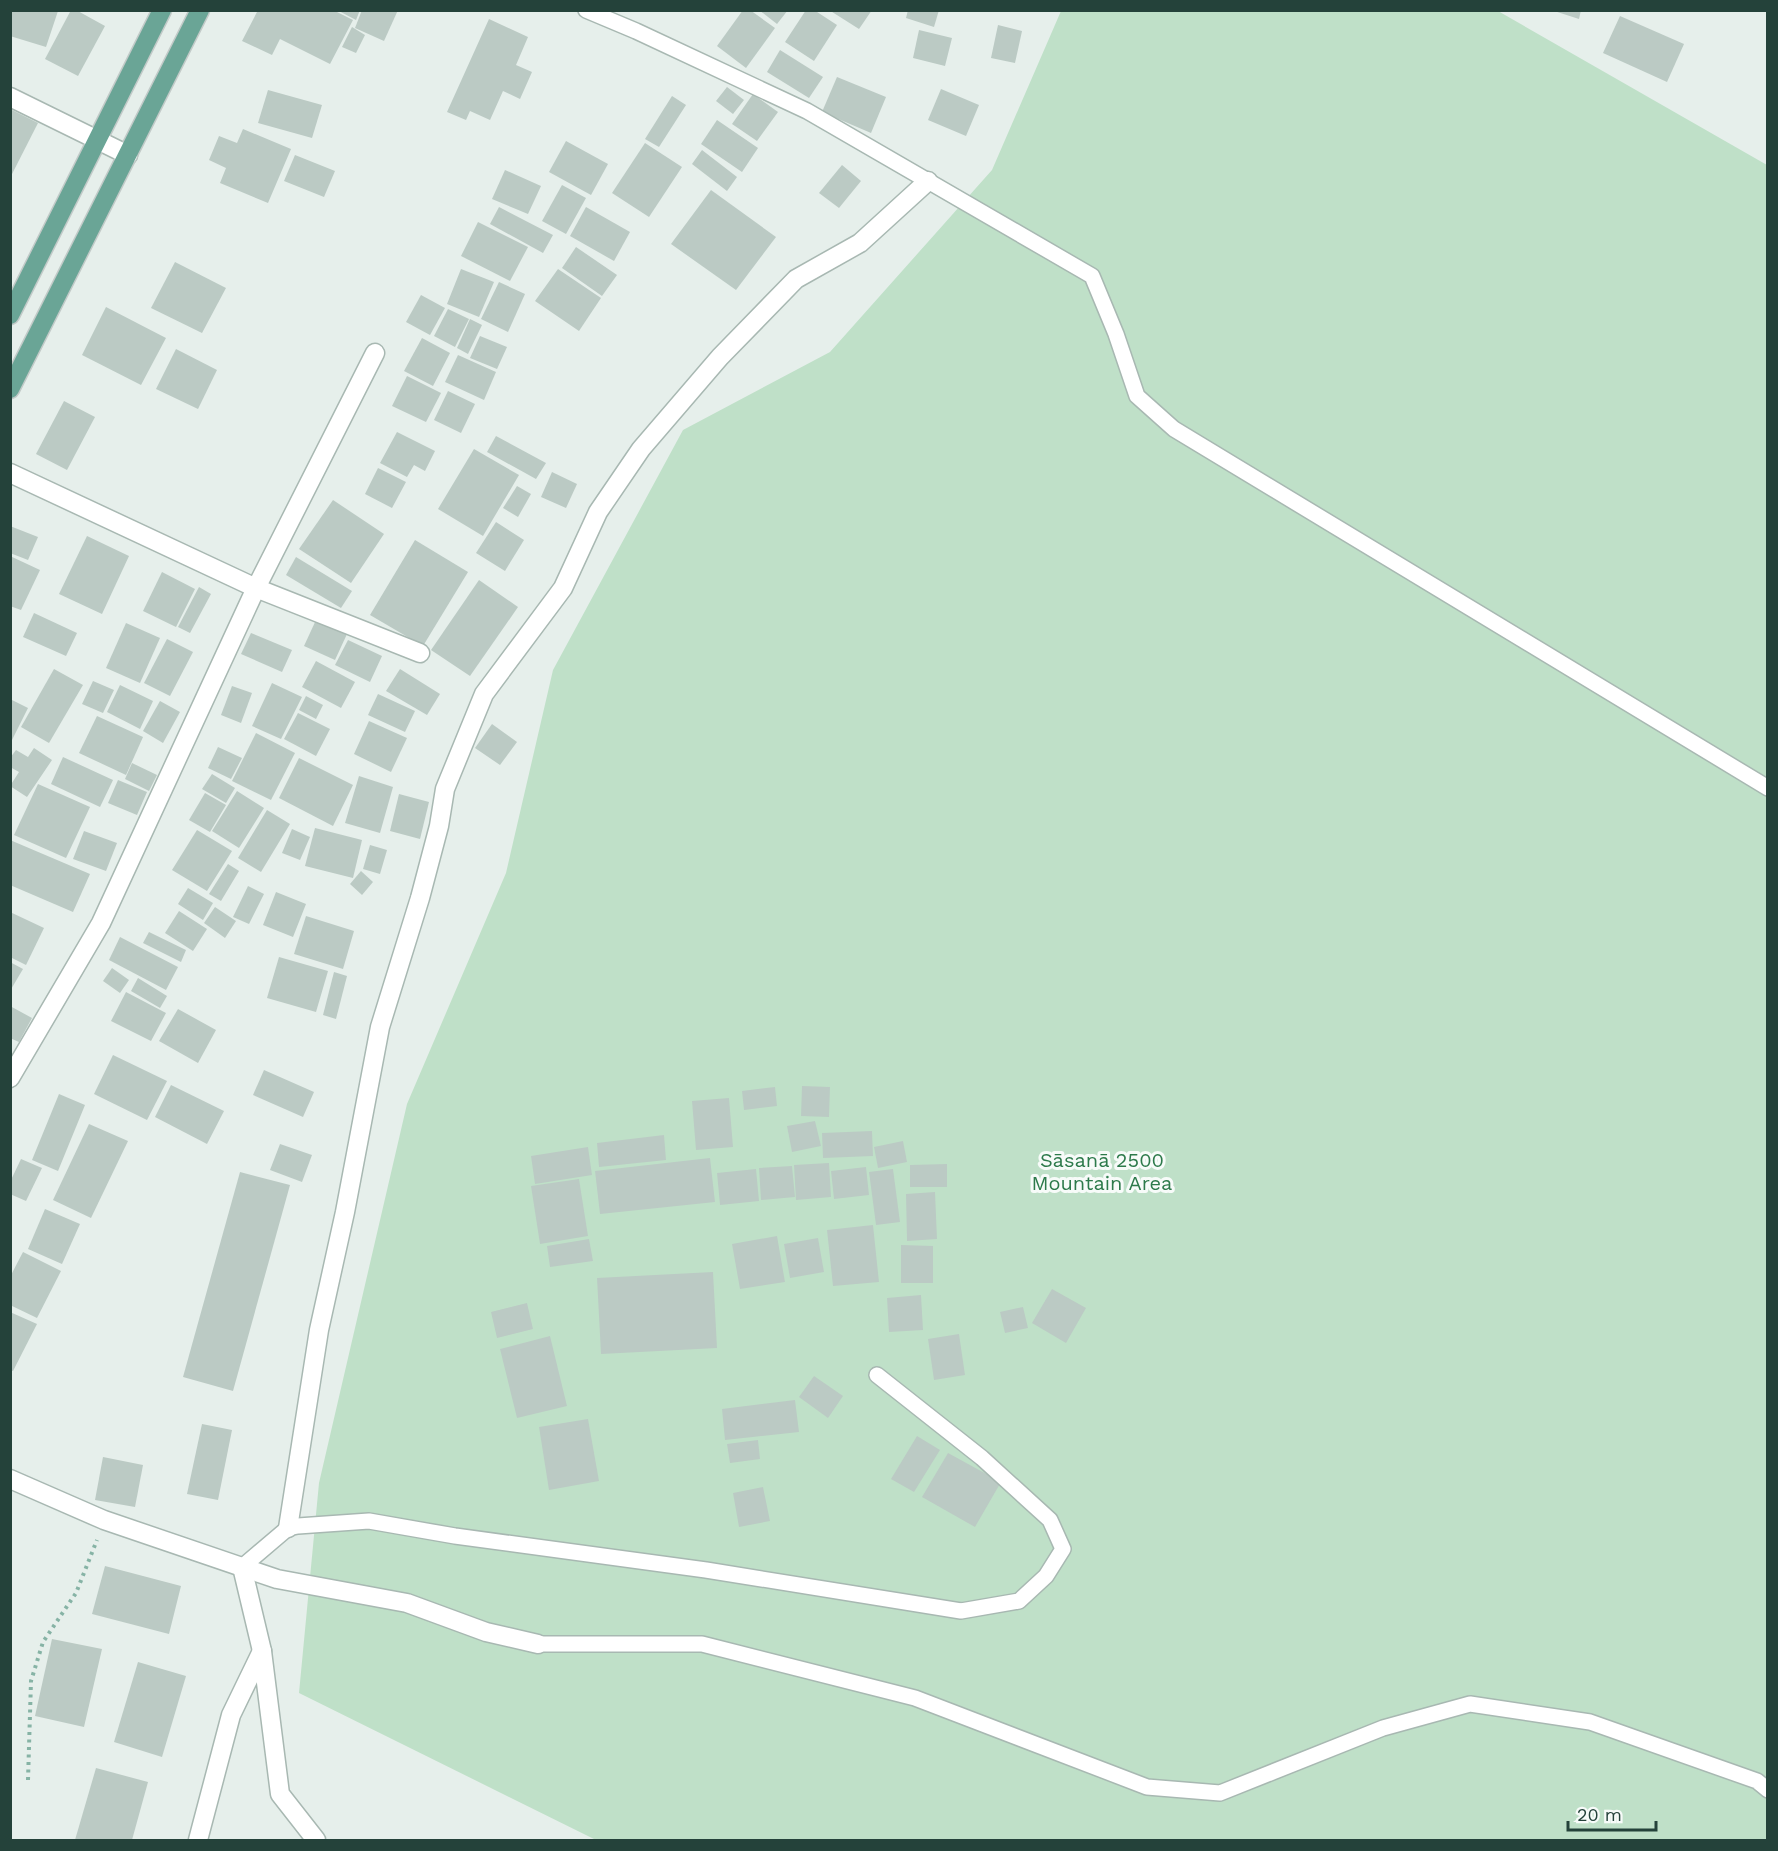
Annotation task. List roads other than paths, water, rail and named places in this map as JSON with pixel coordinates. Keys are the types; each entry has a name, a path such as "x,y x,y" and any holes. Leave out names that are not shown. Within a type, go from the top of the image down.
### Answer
{"main road":[{"path":"10,315 162,10"},
{"path":"10,388 200,10"}],"street":[{"path":"10,97 128,155"},
{"path":"288,1528 319,1330 345,1212 380,1027 434,847 445,789 484,694 563,588 598,512 648,440 720,357 796,279 860,243 928,182"},
{"path":"10,1078 101,923 256,588 375,353"},
{"path":"10,473 256,588 420,653"},
{"path":"10,1479 104,1520 277,1580 407,1603 486,1632 538,1644"},
{"path":"242,1567 262,1651 280,1794 316,1840"},
{"path":"198,1840 231,1715 262,1651"}],"lane":[{"path":"586,10 807,111 1092,276 1116,334 1137,396 1174,429 1767,788"},
{"path":"242,1567 288,1528 369,1521 455,1536 706,1570 961,1611 1019,1601 1046,1576 1063,1549 1050,1520 982,1458 877,1376"},
{"path":"538,1644 702,1644 915,1698 1147,1786 1220,1793 1383,1728 1470,1704 1590,1722 1756,1781 1767,1790"}],"park label":[{"name":"Sāsanā 2500 Mountain Area","path":"1102,1172"}]}
